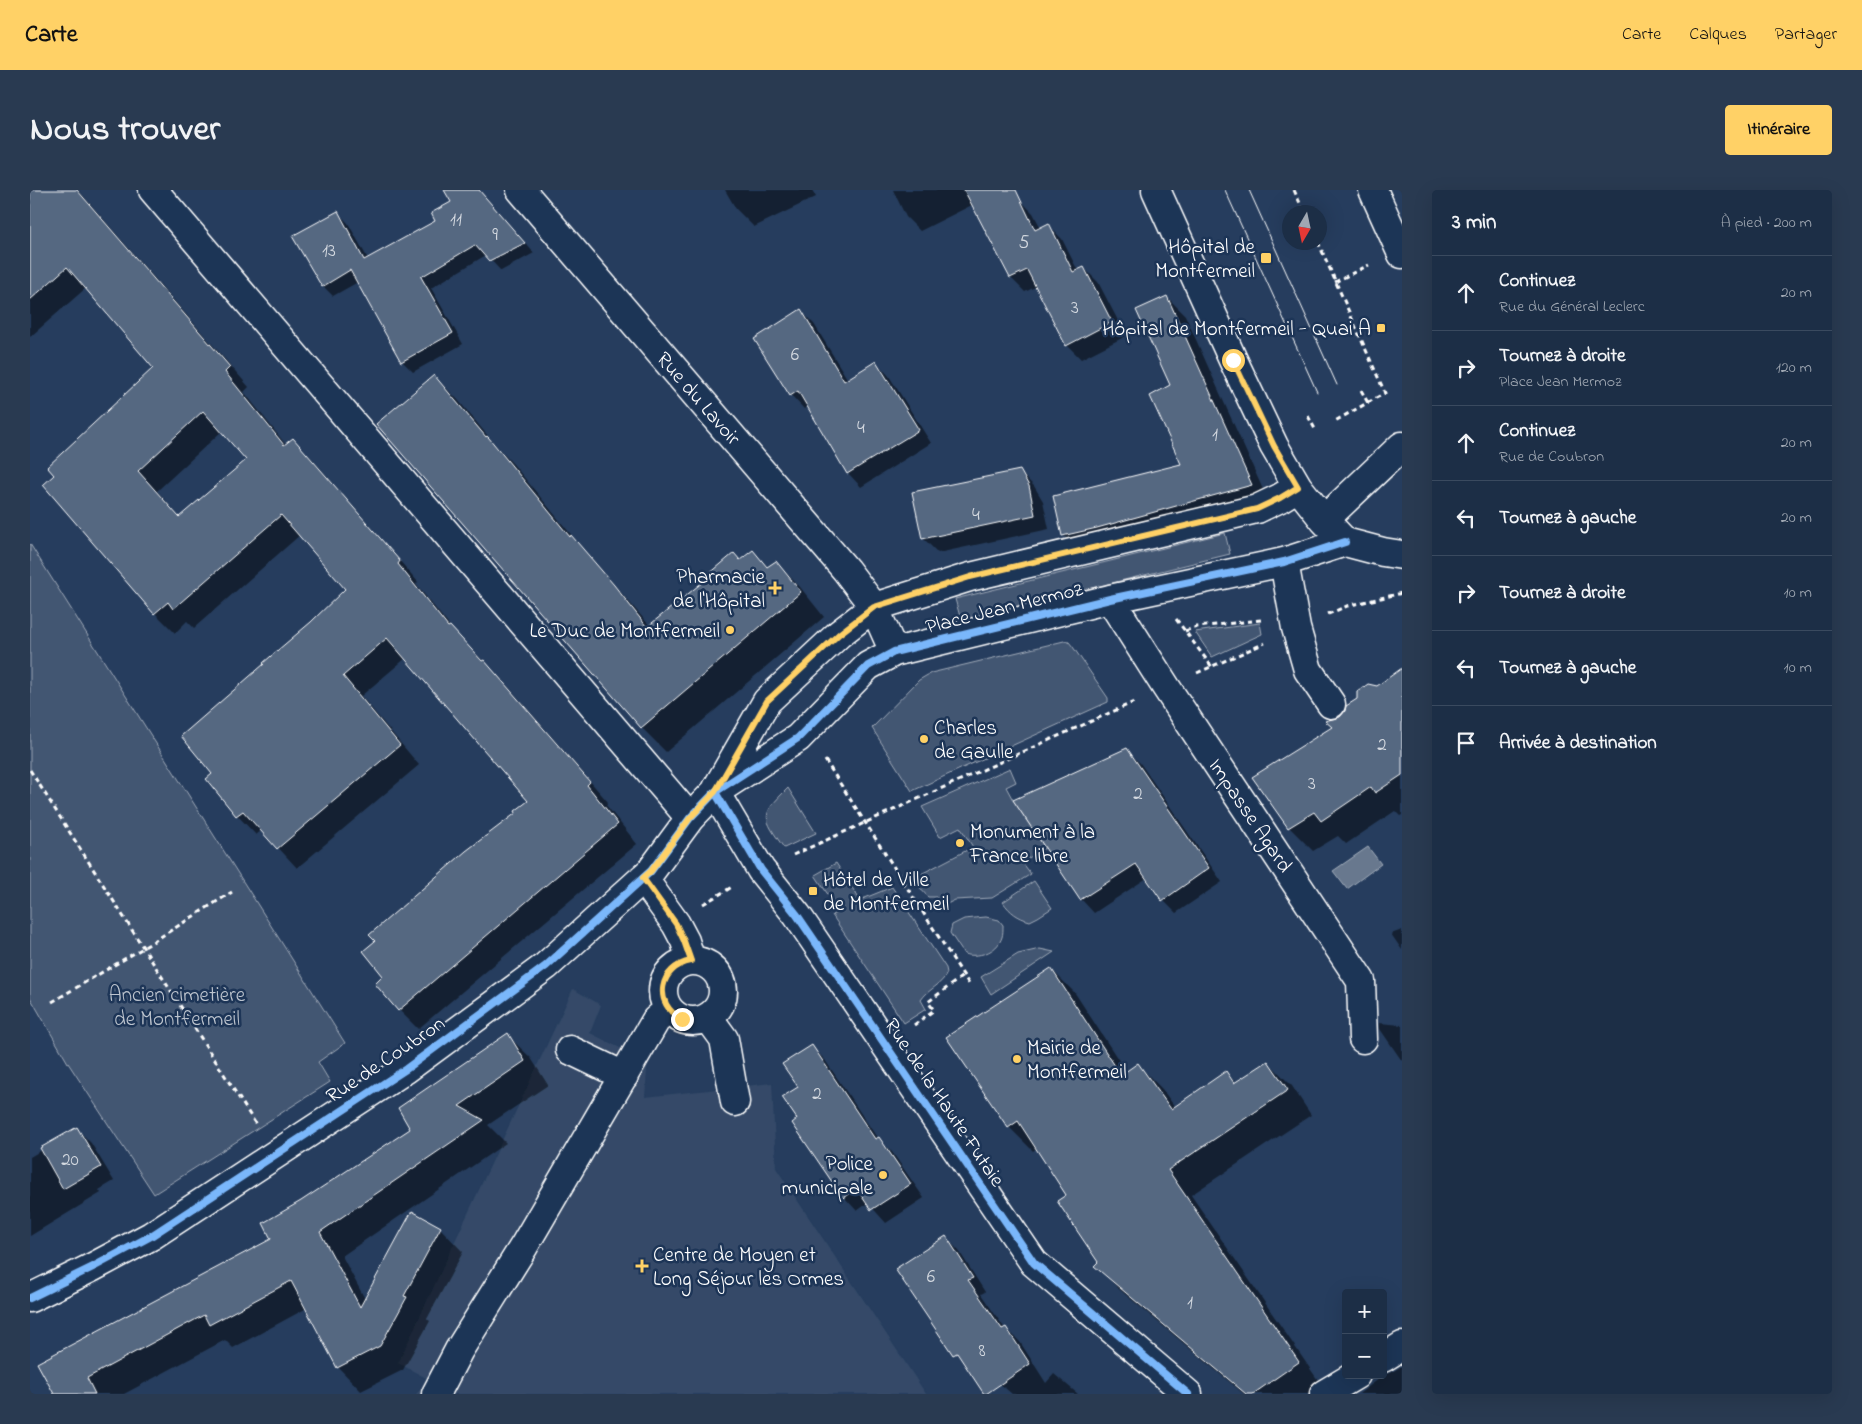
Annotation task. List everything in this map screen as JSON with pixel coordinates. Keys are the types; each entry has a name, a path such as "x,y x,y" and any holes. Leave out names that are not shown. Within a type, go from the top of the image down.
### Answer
{"street":[{"path":"152,190 690,818"},
{"name":"Rue du Lavoir","path":"521,190 846,570 874,607"},
{"path":"1156,190 1274,446 1298,487 1324,520 1345,542 1402,555"},
{"path":"1373,190 1402,254"},
{"path":"1324,520 1402,446"},
{"name":"Place Jean Mermoz","path":"715,792 767,701 839,634 874,607 970,577 1257,509 1298,487"},
{"name":"Place Jean Mermoz","path":"715,792 798,738 868,666 894,652 1110,599 1284,562 1345,542"},
{"path":"1284,562 1296,628 1308,670 1331,704"},
{"name":"Impasse Agard","path":"1110,599 1166,687 1361,981 1363,1039"},
{"path":"874,607 894,652"},
{"name":"Rue de Coubron","path":"30,1298 151,1236 406,1069 546,966 651,871 690,818 715,792"},
{"name":"Rue de la Haute Futaie","path":"715,792 761,870 797,915 1034,1263 1188,1394"},
{"path":"643,878 676,924 691,961"},
{"path":"691,961 701,962 710,966 718,974 723,992 721,1003 716,1011 708,1017 691,1021 674,1015 668,1009 662,992 668,974 674,967 691,961"},
{"path":"436,1394 459,1350 524,1246 656,1020 668,1009"},
{"path":"708,1017 724,1039 735,1102"},
{"path":"570,1050 624,1076"},
{"path":"1387,1355 1402,1346"},
{"path":"1324,1394 1349,1379"}],"path":[{"path":"1294,190 1301,205"},
{"path":"1322,250 1385,393 1335,421"},
{"path":"1361,390 1368,403"},
{"path":"1308,416 1315,429"},
{"path":"1322,617 1347,606 1402,593"},
{"path":"1174,616 1212,667"},
{"path":"1185,631 1197,627 1264,620 1265,627"},
{"path":"1190,676 1267,642"},
{"path":"788,857 1139,700"},
{"path":"823,757 969,984"},
{"path":"30,770 276,1154"},
{"path":"52,1002 232,892"},
{"path":"913,1025 934,1010 928,1002 964,975"}],"shaded area":[{"path":"1368,847 1381,864 1347,889 1333,871"},
{"name":"Centre de Moyen et Long Séjour les Ormes","path":"573,989 601,1005 590,1033 624,1050 648,1057 645,1097 772,1083 776,1168 926,1394 416,1394 430,1380 398,1363"}],"green space":[{"path":"1225,533 1230,554 961,620 955,599"},
{"name":"Ancien cimetière de Montfermeil","path":"30,544 345,1043 318,1062 330,1082 154,1194 68,1063 30,997"},
{"path":"1260,623 1262,634 1212,657 1195,632"},
{"path":"1064,641 1069,642 1073,647 1108,698 1108,702 912,791 872,728 919,680 931,673"},
{"path":"1010,768 1016,782 1006,787 1045,848 1022,862 1031,874 992,898 955,900 943,906 938,904 936,897 928,897 919,887 917,878 921,874 973,847 960,827 940,837 922,807"},
{"path":"788,788 816,833 784,848 771,829 767,816 772,805"},
{"path":"836,863 860,900 892,887 946,968 947,973 945,977 921,1000 926,1009 904,1023 832,915 839,911 815,875"},
{"path":"1034,881 1052,908 1030,921 1015,914 1003,902"},
{"path":"986,917 999,920 1003,925 1002,936 999,942 996,947 986,953 980,955 964,954 950,933 952,925 964,919"},
{"path":"1040,949 1054,952 991,994 981,977 1018,954"}],"building":[{"path":"30,190 77,190 230,367 225,372 284,445 293,438 400,561 398,564 448,627 450,626 482,661 484,660 590,782 587,785 618,824 398,1011 375,984 383,976 363,951 375,941 369,935 466,851 516,813 515,811 528,801 387,638 343,676 400,745 277,849 243,811 236,816 206,779 212,774 181,736 311,622 345,589 281,515 173,609 168,602 154,614 43,485 54,475 47,467 153,368 67,267 30,300","holes":["203,411 246,460 179,517 138,471"]},
{"path":"444,190 479,190 525,243 489,261 475,245 421,277 453,333 401,362 350,270 322,287 292,236 338,211 364,260 435,221 431,213 451,202"},
{"path":"964,190 1016,190 1035,230 1049,223 1073,272 1084,267 1112,322 1066,346 1027,270 1010,278"},
{"path":"1167,296 1252,485 1062,536 1053,496 1181,464 1150,396 1170,385 1136,310"},
{"path":"801,309 844,381 876,361 919,430 847,474 798,391 790,396 754,339"},
{"path":"434,375 486,437 489,438 570,537 571,535 614,585 647,627 709,577 708,575 734,553 740,560 753,550 767,567 776,561 801,592 641,728 376,424"},
{"path":"1020,470 1029,486 1035,515 922,539 912,492"},
{"path":"1402,668 1402,775 1375,793 1371,787 1321,821 1314,812 1288,828 1252,777 1332,727 1325,721 1340,717 1345,711 1346,706 1357,699 1357,692 1368,684 1377,686"},
{"path":"1127,748 1209,868 1162,901 1136,864 1080,900 1013,800"},
{"path":"1051,968 1121,1075 1138,1063 1171,1109 1226,1071 1234,1083 1268,1061 1288,1090 1168,1170 1299,1362 1253,1394 1246,1394 1094,1266 1098,1262 1057,1201 1066,1195 1018,1121 1008,1128 946,1037"},
{"path":"508,1033 525,1061 459,1106 484,1120 320,1232 360,1307 412,1211 441,1227 404,1296 407,1297 380,1346 337,1368 291,1281 209,1325 204,1315 87,1378 95,1394 54,1394 37,1363 271,1239 263,1223 301,1201 410,1129 398,1108"},
{"path":"812,1045 875,1139 879,1137 911,1184 871,1210 856,1188 843,1198 792,1123 797,1119 782,1097 798,1087 782,1064"},
{"path":"77,1127 101,1167 63,1189 40,1148"},
{"path":"946,1236 973,1278 968,1280 1002,1329 1006,1327 1030,1364 986,1394 984,1394 957,1353 953,1355 895,1269"}],"tram line":[{"path":"1225,190 1317,392"},
{"path":"1249,190 1337,385"}],"cycle path":[{"path":"30,1298 151,1236 406,1069 546,966 651,871 690,818 715,792 798,738 868,666 894,652 1110,599 1284,562 1345,542"},
{"path":"715,792 761,870 797,915 1034,1263 1188,1394"}],"place":[{"name":"Hôpital de Montfermeil","path":"1266,258"},
{"name":"Hôpital de Montfermeil - Quai A","path":"1381,328"},
{"name":"Pharmacie de l'Hôpital","path":"775,588"},
{"name":"Le Duc de Montfermeil","path":"730,630"},
{"name":"Charles de Gaulle","path":"924,739"},
{"name":"Monument à la France libre","path":"960,843"},
{"name":"Hôtel de Ville de Montfermeil","path":"813,891"},
{"name":"Mairie de Montfermeil","path":"1017,1059"},
{"name":"Police municipale","path":"883,1175"},
{"name":"Centre de Moyen et Long Séjour les Ormes","path":"642,1266"}],"route":[{"path":"682,1019 668,1009 662,992 664,982 674,967 691,961 676,924 643,878 651,871 690,818 715,792 767,701 839,634 874,607 970,577 1257,509 1298,487 1274,446 1233,360"}]}
